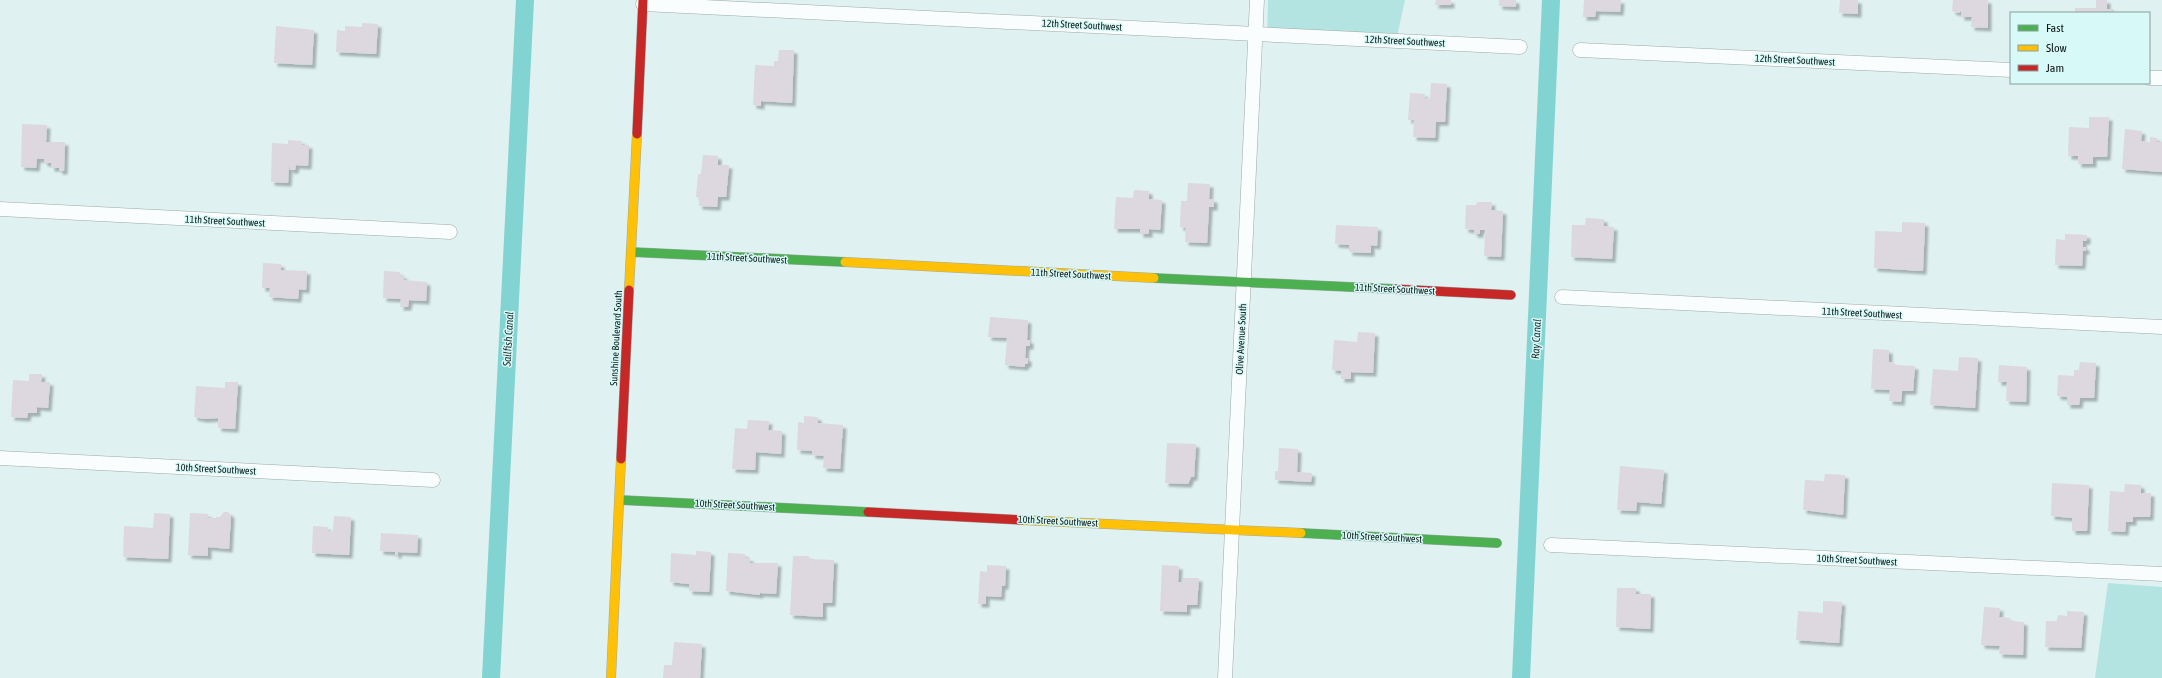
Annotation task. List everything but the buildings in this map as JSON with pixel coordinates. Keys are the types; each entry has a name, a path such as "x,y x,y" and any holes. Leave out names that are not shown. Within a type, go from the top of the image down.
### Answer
{"street":[{"name":"Olive Avenue South","path":"1225,678 1257,0"},
{"name":"12th Street Southwest","path":"643,2 1520,47"},
{"name":"Sunshine Boulevard South","path":"610,678 620,500 643,2"},
{"name":"12th Street Southwest","path":"1580,50 2010,70"},
{"path":"2150,78 2162,78"},
{"name":"11th Street Southwest","path":"0,209 450,232"},
{"name":"11th Street Southwest","path":"631,252 1511,295"},
{"name":"11th Street Southwest","path":"1562,297 2162,327"},
{"name":"10th Street Southwest","path":"0,458 433,480"},
{"name":"10th Street Southwest","path":"620,500 1497,542"},
{"name":"10th Street Southwest","path":"1551,545 2162,574"}],"shaded area":[{"path":"1268,0 1405,0 1395,46 1267,40"},
{"path":"2108,583 2162,587 2162,678 2095,678"}],"waterway":[{"name":"Sailfish Canal","path":"491,678 525,0"},
{"name":"Ray Canal","path":"1521,678 1551,0"}],"traffic: fast":[{"path":"631,252 845,262"},
{"path":"1154,278 1394,289"},
{"path":"620,500 868,512"},
{"path":"1301,533 1497,543"}],"traffic: slow":[{"path":"629,290 637,134"},
{"path":"845,262 1154,278"},
{"path":"611,678 621,459"},
{"path":"1022,520 1301,533"}],"traffic: jam":[{"path":"637,134 643,0"},
{"path":"1394,289 1511,295"},
{"path":"621,459 629,290"},
{"path":"868,512 1022,520"}]}
